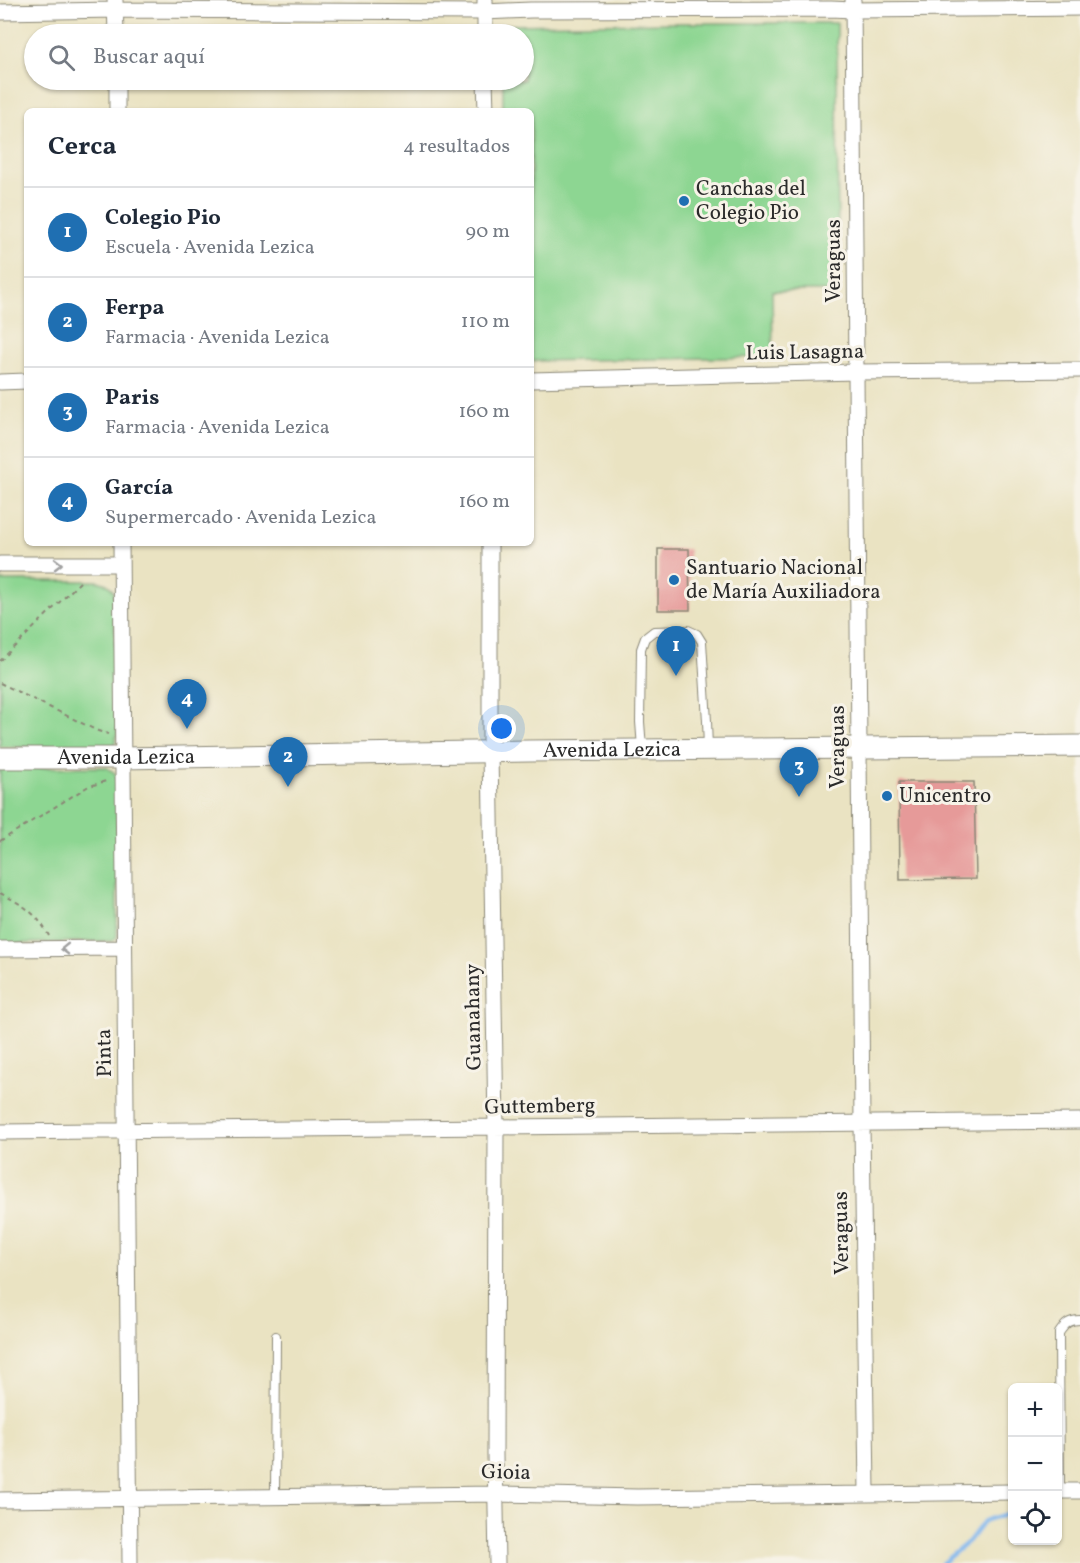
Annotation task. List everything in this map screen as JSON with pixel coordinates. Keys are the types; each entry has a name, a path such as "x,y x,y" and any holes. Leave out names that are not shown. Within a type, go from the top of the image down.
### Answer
{"street":[{"path":"115,5 116,24"},
{"path":"0,12 115,5 484,6 531,10 831,9 853,5 1080,8"},
{"name":"Veraguas","path":"853,5 867,1493"},
{"path":"484,6 485,24"},
{"path":"117,90 117,108"},
{"path":"485,90 486,108"},
{"name":"Luis Lasagna","path":"534,380 856,372 1080,370"},
{"path":"0,382 24,381"},
{"name":"Pinta","path":"121,546 130,1563"},
{"name":"Guanahany","path":"490,546 490,752 496,1128 497,1563"},
{"path":"0,564 121,564"},
{"name":"Avenida Lezica","path":"0,758 1080,746"},
{"path":"0,950 124,948"},
{"name":"Guttemberg","path":"0,1132 1080,1121"},
{"path":"1062,1491 1080,1491"},
{"name":"Gioia","path":"0,1500 496,1494 637,1497 1008,1492"}],"lane":[{"path":"642,750 641,649 645,638 654,631 688,630 697,634 702,642 708,750"},
{"path":"1059,1437 1059,1333 1064,1325 1072,1320 1080,1320"},
{"path":"275,1497 276,1336"}],"path":[{"path":"0,661 98,564"},
{"path":"0,683 98,731 123,757 87,787 0,841"},
{"path":"0,893 34,913 56,949"}],"green space":[{"name":"Canchas del Colegio Pio","path":"837,23 838,291 772,291 773,357 534,361 534,108 503,108 503,90 534,90 534,25"},
{"path":"0,581 96,581 107,584 111,588 114,593 117,734 113,746 0,747"},
{"path":"106,767 115,773 117,780 117,937 113,941 0,944 0,768"}],"building":[{"name":"Santuario Nacional de María Auxiliadora","path":"658,549 689,549 690,610 658,610"},
{"path":"899,782 974,782 976,879 900,880"}],"waterway":[{"path":"942,1563 969,1541 984,1521 1008,1513"}],"place":[{"name":"Canchas del Colegio Pio","path":"684,201"},
{"name":"Santuario Nacional de María Auxiliadora","path":"674,580"},
{"name":"Colegio Pio","path":"676,676"},
{"name":"García","path":"187,729"},
{"name":"Ferpa","path":"288,787"},
{"name":"Unicentro","path":"887,796"},
{"name":"Paris","path":"799,797"}]}
